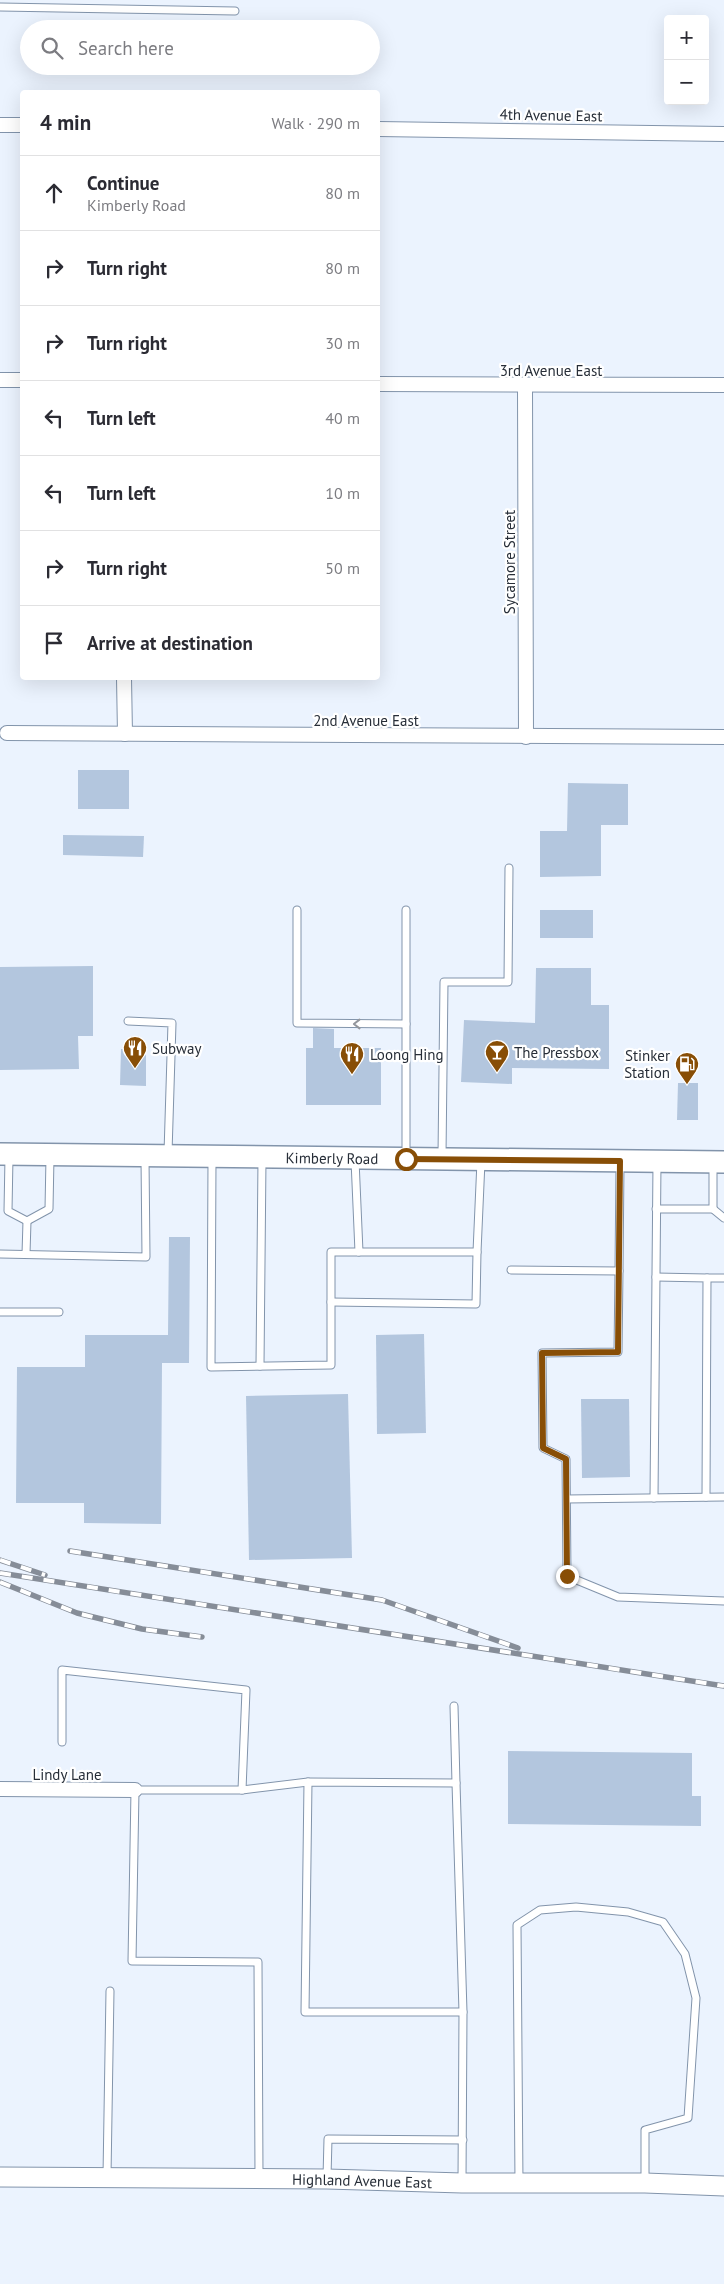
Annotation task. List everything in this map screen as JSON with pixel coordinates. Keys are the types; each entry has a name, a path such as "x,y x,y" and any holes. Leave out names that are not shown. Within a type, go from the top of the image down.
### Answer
{"main road":[{"name":"Kimberly Road","path":"4,1154 718,1162"}],"street":[{"path":"0,124 20,125"},
{"name":"4th Avenue East","path":"380,129 724,134"},
{"path":"0,380 20,380"},
{"name":"3rd Avenue East","path":"380,384 525,386 724,385"},
{"name":"Sycamore Street","path":"525,386 526,737"},
{"path":"124,680 125,734"},
{"name":"2nd Avenue East","path":"7,733 724,737"},
{"name":"Lindy Lane","path":"0,1789 134,1790"},
{"name":"Highland Avenue East","path":"0,2177 462,2183 645,2183 724,2186"}],"lane":[{"path":"0,7 235,11"},
{"path":"442,1159 444,982 508,982 509,868"},
{"path":"297,910 297,1023 406,1024"},
{"path":"406,910 406,1159"},
{"path":"128,1022 172,1023 168,1156"},
{"path":"4,1154 8,1211 27,1221"},
{"path":"27,1221 49,1209 50,1155"},
{"path":"0,1254 146,1257 145,1156"},
{"path":"212,1157 211,1367 331,1365 330,1252 477,1252"},
{"path":"260,1366 262,1157"},
{"path":"355,1158 358,1252"},
{"path":"331,1302 476,1304 481,1160"},
{"path":"620,1161 618,1352 542,1353 543,1448 566,1459 567,1576 618,1597 724,1601"},
{"path":"654,1498 657,1161"},
{"path":"713,1209 718,1162"},
{"path":"656,1209 713,1209 724,1218"},
{"path":"26,1254 27,1221"},
{"path":"511,1270 619,1271"},
{"path":"656,1277 724,1278"},
{"path":"706,1497 707,1278"},
{"path":"0,1312 59,1312"},
{"path":"567,1499 724,1497"},
{"path":"62,1742 62,1670 246,1690 242,1790"},
{"path":"454,1706 463,2012 462,2183"},
{"path":"259,2180 258,1962 132,1961 134,1790 242,1790 308,1782 456,1783"},
{"path":"308,1782 306,2012 463,2012"},
{"path":"519,2183 517,1925 540,1910 576,1907 628,1912 663,1922 685,1954 696,1998 688,2118 645,2130 645,2183"},
{"path":"107,2179 110,1991"},
{"path":"327,2180 328,2139 463,2140"}],"building":[{"path":"78,770 129,770 129,809 78,809"},
{"path":"568,783 628,784 628,825 601,825 601,876 540,877 540,831 567,831"},
{"path":"63,835 144,836 143,857 63,855"},
{"path":"540,910 593,910 593,938 540,938"},
{"path":"93,966 93,1036 78,1036 79,1069 0,1070 0,967"},
{"path":"536,968 591,968 591,1005 609,1005 609,1069 512,1068 512,1084 461,1082 464,1020 535,1023"},
{"path":"313,1028 334,1029 334,1048 381,1048 381,1105 306,1105 306,1048 313,1048"},
{"path":"121,1049 146,1049 146,1086 120,1085"},
{"path":"678,1083 698,1083 698,1120 677,1120"},
{"path":"169,1237 190,1237 189,1363 162,1363 161,1524 84,1523 84,1503 16,1503 17,1367 85,1367 85,1335 168,1335"},
{"path":"424,1334 426,1433 377,1434 376,1335"},
{"path":"348,1394 352,1558 249,1560 246,1396"},
{"path":"581,1399 629,1399 630,1477 582,1478"},
{"path":"508,1751 692,1753 692,1796 701,1796 701,1826 508,1824"}],"railway":[{"path":"70,1551 382,1600 518,1648"},
{"path":"0,1560 45,1575"},
{"path":"0,1573 724,1686"},
{"path":"0,1582 77,1613 142,1629 202,1637"}],"place":[{"name":"Subway","path":"135,1069"},
{"name":"The Pressbox","path":"497,1073"},
{"name":"Loong Hing","path":"352,1075"},
{"name":"Stinker Station","path":"687,1085"}],"route":[{"path":"406,1159 620,1161 618,1352 542,1353 543,1448 566,1459 567,1576"}]}
